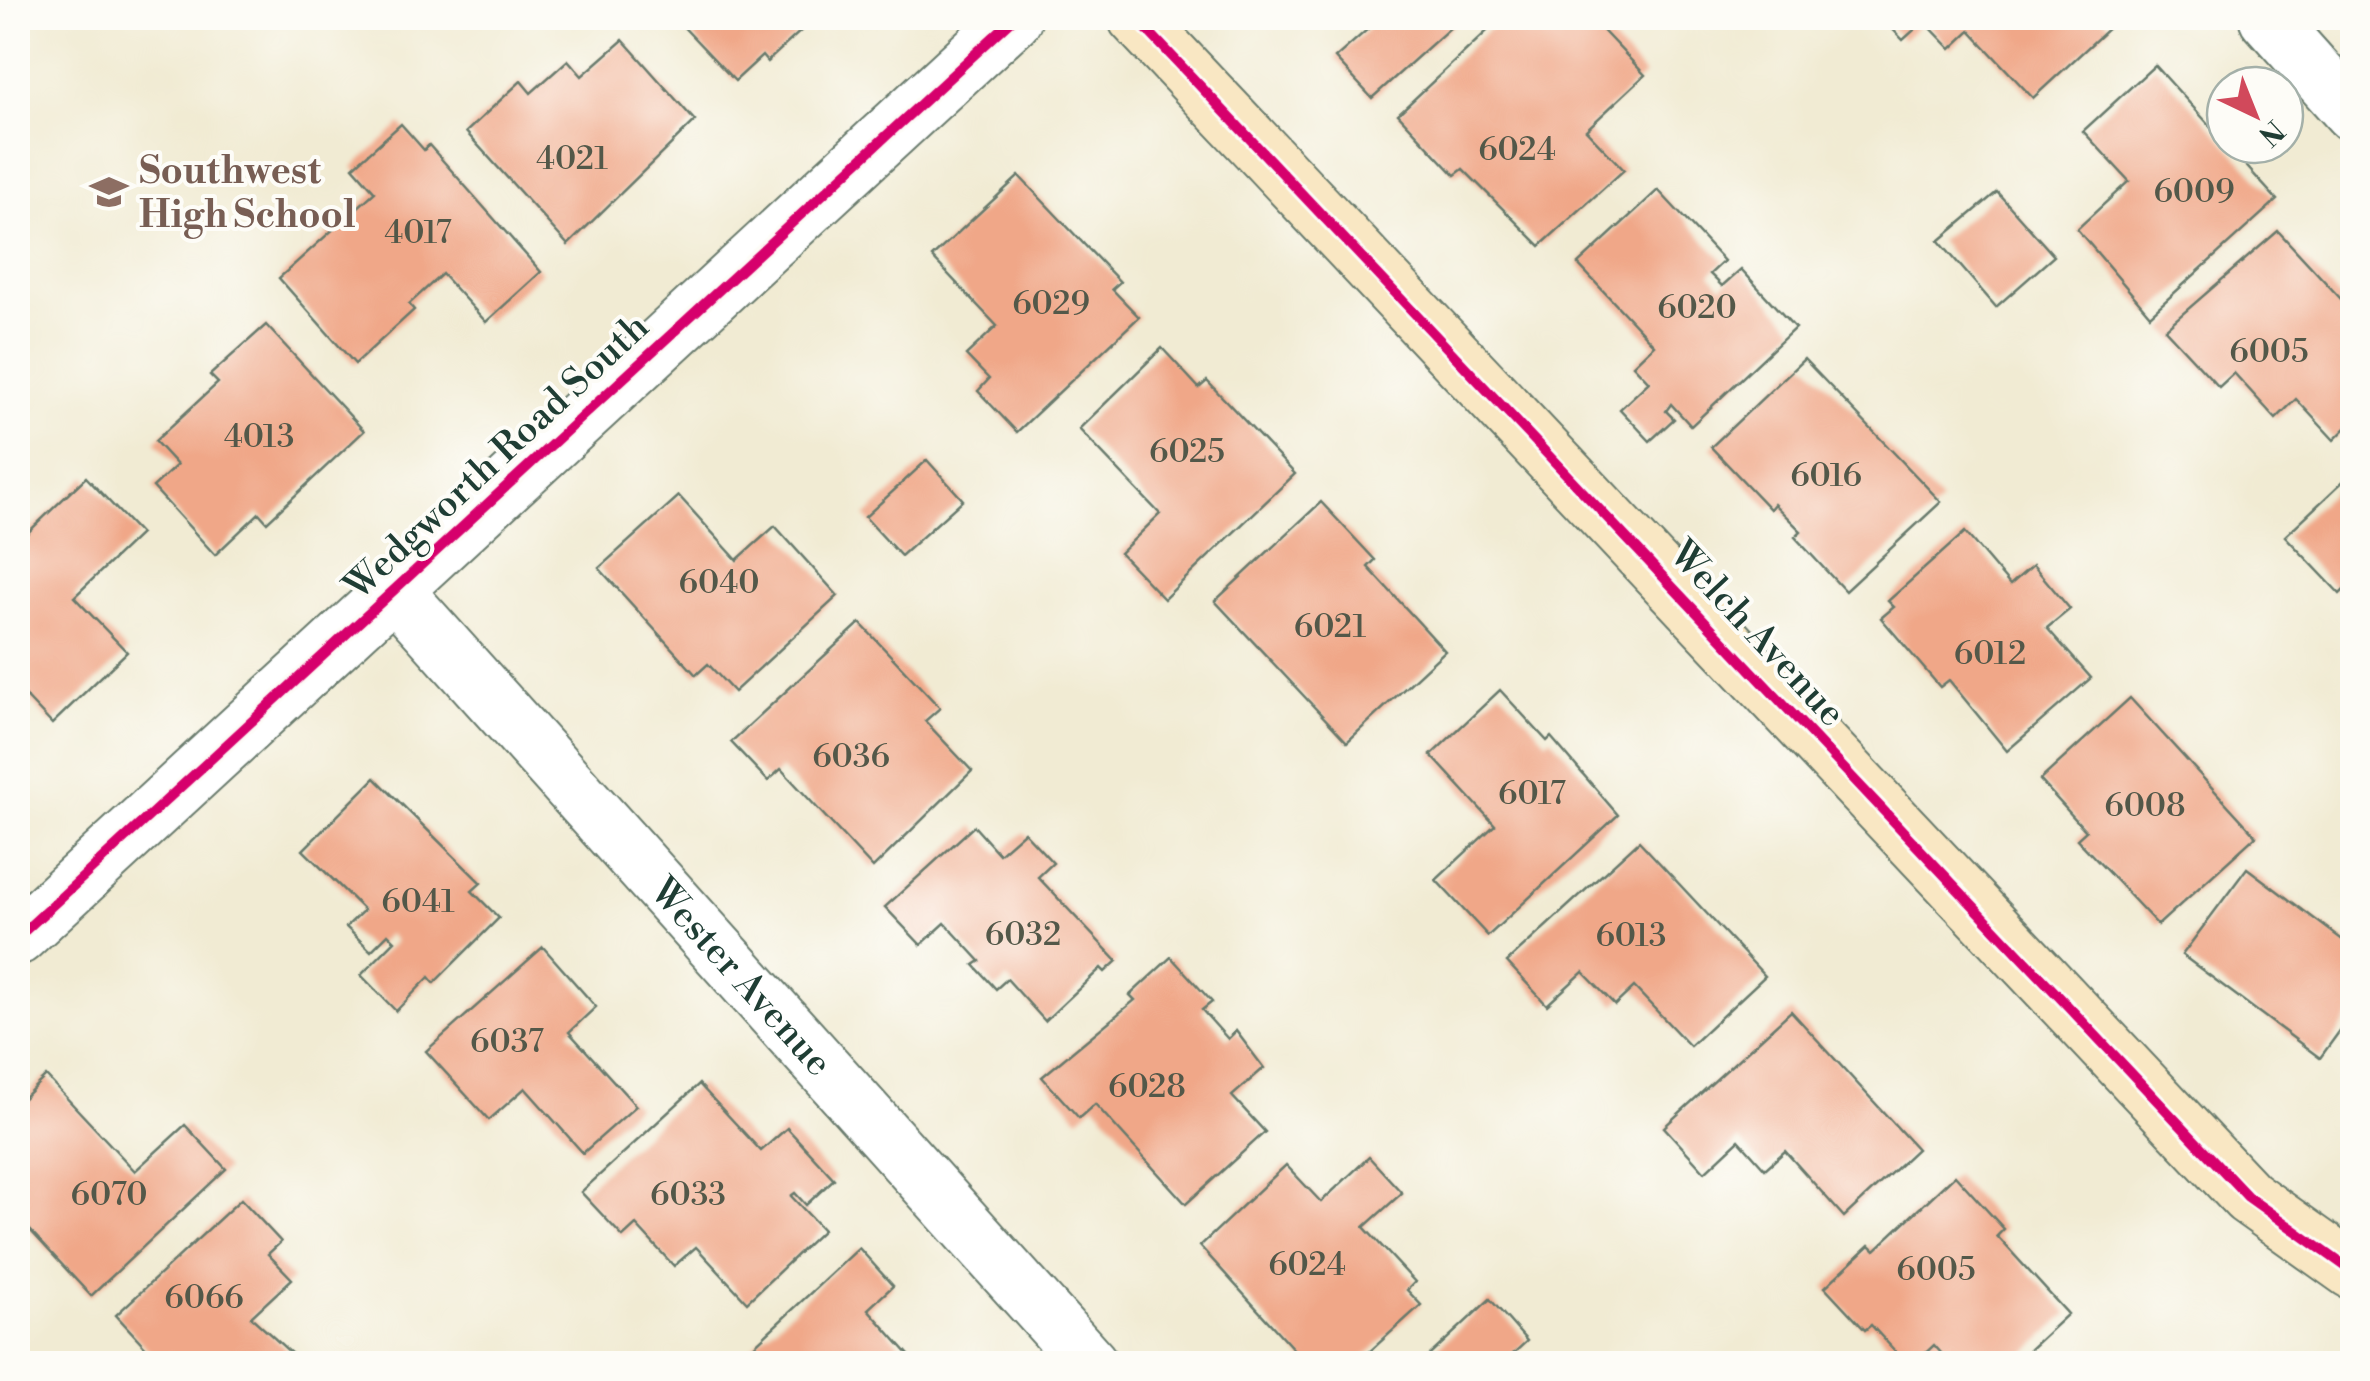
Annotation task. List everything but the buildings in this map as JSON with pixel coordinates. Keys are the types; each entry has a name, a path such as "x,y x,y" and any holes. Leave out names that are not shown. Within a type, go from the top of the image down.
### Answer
{"street":[{"name":"Wedgworth Road South","path":"18,937 1014,18"},
{"name":"Welch Avenue","path":"1136,18 2248,1196 2352,1271"},
{"path":"2267,18 2352,113"},
{"name":"Wester Avenue","path":"394,590 1090,1364"}],"cycle path":[{"path":"18,937 1014,18"},
{"path":"1136,18 2248,1197 2352,1271"}],"place":[{"name":"Southwest High School","path":"109,192"}]}
